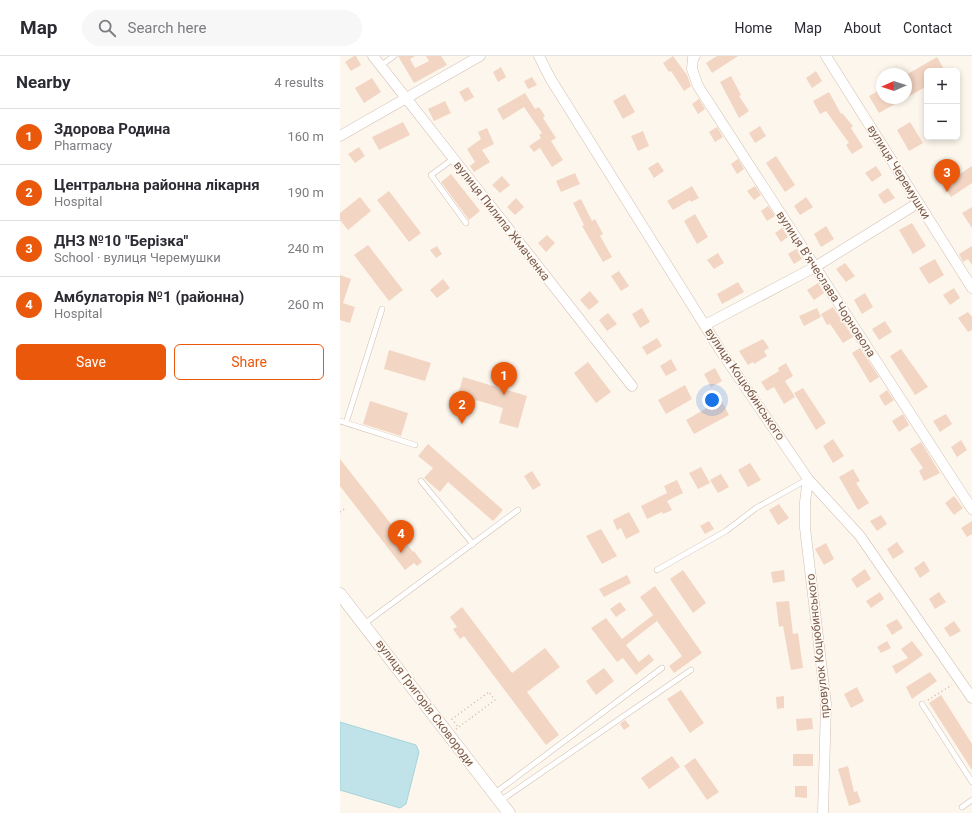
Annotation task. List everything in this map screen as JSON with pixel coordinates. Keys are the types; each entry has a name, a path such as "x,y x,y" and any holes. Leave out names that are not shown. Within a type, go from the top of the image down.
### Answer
{"street":[{"name":"вулиця Пилипа Жмаченка","path":"373,56 632,386"},
{"path":"340,136 480,56"},
{"name":"вулиця Коцюбинського","path":"539,56 547,73 705,325 808,479 860,536 972,698"},
{"name":"вулиця Вʼячеслава Чорновола","path":"695,56 693,58 692,69 698,86 972,509"},
{"name":"вулиця Черемушки","path":"826,56 972,288"},
{"path":"705,325 815,267 918,203"},
{"name":"провулок Коцюбинського","path":"808,479 805,502 805,528 826,704 824,813"},
{"name":"вулиця Григорія Сковороди","path":"340,594 509,813"}],"lane":[{"path":"380,66 394,56"},
{"path":"453,159 431,175 466,223"},
{"path":"346,423 382,308"},
{"path":"340,421 415,445"},
{"path":"657,570 726,530 756,508 808,479"},
{"path":"422,481 473,544"},
{"path":"364,624 518,510"},
{"path":"497,797 662,668"},
{"path":"497,797 692,670"},
{"path":"922,704 972,782"},
{"path":"962,807 972,800"}],"path":[{"path":"340,512 346,508"},
{"path":"922,704 960,680"},
{"path":"452,731 458,727 495,700 489,692 452,719 458,727"}],"water":[{"path":"340,722 416,745 419,752 406,804 400,808 340,790"}],"building":[{"path":"356,56 361,65 351,71 345,62"},
{"path":"398,56 415,56 410,59 415,68 429,61 426,56 441,56 447,65 414,83"},
{"path":"673,56 687,75 691,86 684,91 671,71 669,72 663,63"},
{"path":"717,56 738,56 712,73 706,63"},
{"path":"937,57 943,68 924,68 924,88 912,95 912,72"},
{"path":"501,67 506,77 498,82 493,72"},
{"path":"816,71 822,81 812,88 806,78"},
{"path":"731,76 741,95 739,96 749,111 739,118 720,82"},
{"path":"532,77 537,85 528,89 524,81"},
{"path":"372,78 381,92 364,103 355,88"},
{"path":"468,87 474,97 465,102 459,92"},
{"path":"829,92 841,114 842,113 853,126 851,128 863,147 852,154 846,145 849,143 826,111 820,114 813,101"},
{"path":"876,92 876,104 895,104 879,113 869,96"},
{"path":"525,93 535,109 539,107 545,116 543,118 556,138 551,141 563,160 552,167 540,148 534,152 529,146 541,138 539,135 542,133 524,107 503,120 497,109"},
{"path":"625,94 635,112 623,119 613,101"},
{"path":"699,99 705,109 698,114 692,104"},
{"path":"445,101 451,113 434,121 428,109"},
{"path":"403,122 410,135 379,150 372,137"},
{"path":"910,122 923,143 909,151 897,130"},
{"path":"760,126 766,136 755,143 749,133"},
{"path":"717,127 723,137 715,142 709,132"},
{"path":"487,128 494,144 482,150 490,162 474,172 470,166 475,162 467,149 481,139 478,132"},
{"path":"643,131 649,146 638,151 631,136"},
{"path":"359,147 365,156 355,163 348,154"},
{"path":"776,156 795,185 785,192 766,163"},
{"path":"738,159 744,169 737,174 731,164"},
{"path":"658,162 664,171 654,178 648,168"},
{"path":"876,166 882,175 872,182 865,173"},
{"path":"972,166 972,183 951,197 943,185"},
{"path":"575,173 580,184 561,192 556,181"},
{"path":"451,174 480,211 469,220 441,182"},
{"path":"502,176 510,185 500,193 492,185"},
{"path":"692,186 699,198 691,202 690,200 673,210 667,201"},
{"path":"755,186 761,195 754,200 747,191"},
{"path":"888,188 895,198 884,204 878,195"},
{"path":"389,191 421,233 409,242 377,200"},
{"path":"360,197 371,211 348,230 340,220 340,213"},
{"path":"806,197 813,207 800,215 794,206"},
{"path":"516,198 524,207 515,215 507,207"},
{"path":"581,199 592,221 595,219 603,234 600,236 612,257 603,262 582,226 584,225 573,203"},
{"path":"768,206 775,216 767,221 761,211"},
{"path":"972,207 972,228 962,213"},
{"path":"695,214 708,237 697,244 684,221"},
{"path":"912,223 926,246 913,254 899,230"},
{"path":"826,226 834,239 821,247 814,234"},
{"path":"782,228 788,237 781,242 775,233"},
{"path":"547,235 555,243 546,252 538,243"},
{"path":"368,245 403,290 389,301 354,255"},
{"path":"437,246 442,254 436,258 430,250"},
{"path":"972,246 972,265 968,259 963,262 959,254"},
{"path":"796,249 802,259 794,264 788,254"},
{"path":"718,253 724,263 714,269 707,260"},
{"path":"935,259 944,275 929,284 919,268"},
{"path":"845,263 855,276 846,282 836,269"},
{"path":"619,271 629,286 621,291 611,276"},
{"path":"340,275 351,279 343,303 355,307 350,323 340,320"},
{"path":"443,279 450,288 437,298 430,290"},
{"path":"738,282 744,292 722,304 717,294"},
{"path":"818,283 824,293 814,300 807,290"},
{"path":"954,288 960,298 950,305 943,295"},
{"path":"590,291 599,302 589,310 580,300"},
{"path":"865,293 873,307 862,314 854,300"},
{"path":"833,307 853,337 843,343 830,324 827,325 821,314"},
{"path":"642,308 650,322 640,328 632,314"},
{"path":"817,308 821,317 804,326 799,316"},
{"path":"968,312 972,317 972,330 968,332 958,318"},
{"path":"608,313 617,324 607,331 599,320"},
{"path":"885,321 892,332 879,340 872,329"},
{"path":"657,338 662,346 647,355 642,347"},
{"path":"763,339 769,348 764,351 767,356 754,364 753,362 748,365 739,351"},
{"path":"860,348 879,377 870,383 852,353"},
{"path":"901,349 928,387 915,395 890,356"},
{"path":"389,350 431,363 425,381 384,369"},
{"path":"671,359 677,370 666,376 660,366"},
{"path":"588,362 611,392 596,403 574,373"},
{"path":"786,363 793,376 785,381 795,397 784,404 774,387 767,391 761,382 779,371 778,368"},
{"path":"715,368 722,381 711,387 704,374"},
{"path":"463,377 527,396 518,428 499,423 503,408 476,400 472,414 454,409"},
{"path":"685,385 692,399 666,414 658,400"},
{"path":"803,388 826,423 816,430 794,393"},
{"path":"887,390 894,400 885,406 879,396"},
{"path":"721,400 729,415 694,434 686,420"},
{"path":"370,401 408,413 401,436 363,424"},
{"path":"903,414 909,425 899,432 892,421"},
{"path":"946,414 952,424 940,432 933,421"},
{"path":"833,439 844,456 833,463 823,446"},
{"path":"961,440 967,450 957,457 951,447"},
{"path":"921,442 940,473 924,481 919,471 923,468 910,449"},
{"path":"428,444 503,510 493,521 448,482 440,492 424,478 433,468 418,456"},
{"path":"340,459 422,562 417,566 414,563 405,570 340,486"},
{"path":"750,463 761,480 748,487 738,470"},
{"path":"701,467 710,483 698,489 689,473"},
{"path":"853,469 860,481 856,483 869,503 858,510 839,477"},
{"path":"532,471 541,485 533,490 524,476"},
{"path":"721,474 729,487 718,493 710,480"},
{"path":"677,480 683,493 667,501 672,510 663,514 662,512 647,519 641,506 667,493 664,486"},
{"path":"954,496 963,508 954,515 945,503"},
{"path":"779,504 789,518 778,525 769,510"},
{"path":"629,512 640,532 626,539 621,528 617,530 613,520"},
{"path":"881,515 887,524 877,531 870,521"},
{"path":"709,521 714,529 705,534 700,526"},
{"path":"972,521 972,534 967,537 961,528"},
{"path":"601,529 617,556 602,564 586,536"},
{"path":"897,542 904,552 893,559 887,549"},
{"path":"826,543 834,559 824,565 815,549"},
{"path":"924,561 930,571 920,578 914,568"},
{"path":"865,569 871,579 857,588 851,579"},
{"path":"683,570 706,603 693,613 670,579"},
{"path":"784,570 785,581 773,583 771,572"},
{"path":"627,575 631,583 604,597 599,589"},
{"path":"655,586 702,653 674,673 669,666 682,656 657,621 626,645 639,662 649,654 654,660 636,675 623,658 617,662 591,628 606,618 622,639 653,615 640,597"},
{"path":"880,592 884,599 871,608 866,601"},
{"path":"939,592 946,602 935,609 929,599"},
{"path":"789,601 793,634 798,633 803,668 791,670 783,626 779,627 776,602"},
{"path":"620,602 626,610 616,617 610,609"},
{"path":"462,607 512,673 545,648 560,667 527,692 559,735 546,745 464,636 460,639 453,629 457,627 450,617"},
{"path":"897,619 903,628 892,635 886,625"},
{"path":"954,621 961,631 950,637 944,628"},
{"path":"887,641 891,648 881,653 877,647"},
{"path":"912,641 923,655 896,674 892,666 908,658 901,649"},
{"path":"604,668 614,681 596,695 586,681"},
{"path":"930,672 937,681 912,699 906,687"},
{"path":"857,687 864,701 851,708 844,694"},
{"path":"681,690 704,723 690,733 667,699"},
{"path":"941,695 972,744 972,770 929,703"},
{"path":"784,696 784,708 777,709 776,697"},
{"path":"812,718 813,729 797,731 796,719"},
{"path":"625,720 630,726 624,730 620,724"},
{"path":"793,754 813,754 813,766 793,766"},
{"path":"672,756 680,767 649,789 641,778"},
{"path":"695,758 719,792 707,800 684,766"},
{"path":"848,766 854,792 857,791 861,802 849,806 838,769"},
{"path":"795,786 807,786 807,798 795,797"}],"place":[{"name":"ДНЗ №10 \"Берізка\"","path":"947,192"},
{"name":"Здорова Родина","path":"504,395"},
{"name":"Центральна районна лікарня","path":"462,424"},
{"name":"Амбулаторія №1 (районна)","path":"401,553"}]}
